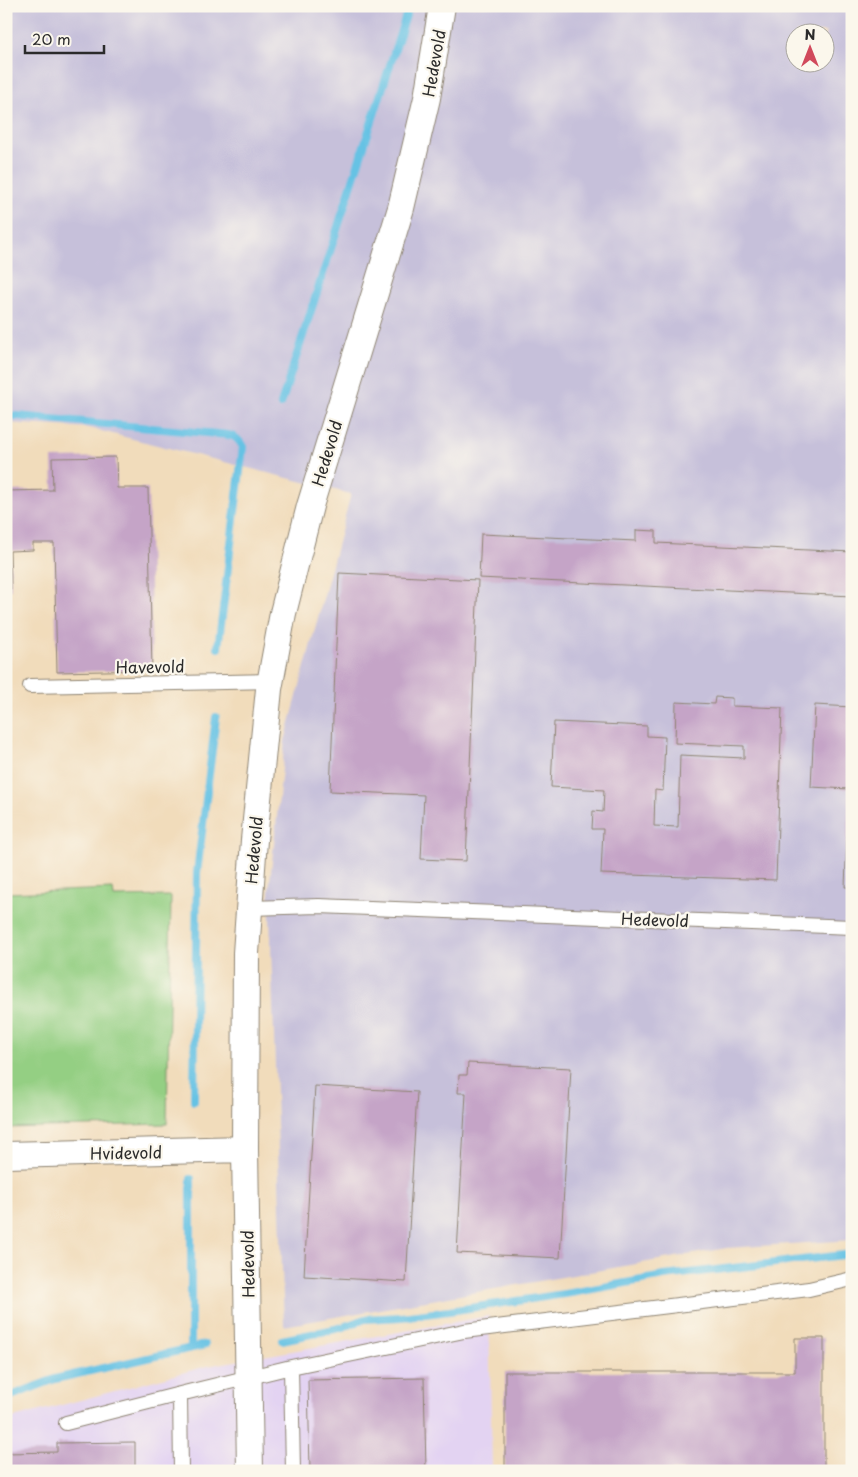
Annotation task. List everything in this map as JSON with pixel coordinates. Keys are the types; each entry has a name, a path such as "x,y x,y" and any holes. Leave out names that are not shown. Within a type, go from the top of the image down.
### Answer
{"street":[{"name":"Hedevold","path":"250,1471 245,1149 246,953 254,840 270,681 283,613 310,506 402,208 427,98 442,6"},
{"name":"Hvidevold","path":"6,1155 245,1149"}],"lane":[{"name":"Havevold","path":"30,686 270,681"},
{"name":"Hedevold","path":"249,908 319,906 852,927"},
{"path":"66,1423 291,1367 464,1331 809,1289 852,1279"},
{"path":"291,1367 293,1471"},
{"path":"180,1394 181,1471"}],"shaded area":[{"path":"6,6 852,6 852,1240 727,1248 284,1326 269,890 285,741 351,494 89,428 6,423"},
{"path":"489,1316 492,1471 6,1471 6,1420 208,1366"}],"green space":[{"path":"113,889 114,897 171,896 167,1124 6,1128 6,893"}],"building":[{"path":"116,457 117,488 148,488 152,670 57,672 54,543 33,543 33,550 10,551 11,589 6,589 6,491 53,490 52,458"},
{"path":"636,530 656,531 656,543 852,552 852,596 479,578 481,534 636,541"},
{"path":"339,573 478,580 466,861 421,859 424,795 330,791"},
{"path":"715,697 732,698 732,706 782,708 776,880 601,874 603,829 592,829 593,811 603,812 604,790 551,787 554,722 647,726 647,736 665,737 663,791 655,790 654,826 678,827 680,755 744,758 744,746 675,743 676,702 714,704"},
{"path":"815,705 852,707 852,887 845,887 849,789 811,787"},
{"path":"468,1063 571,1068 560,1258 457,1253 466,1093 458,1093 459,1075 467,1075"},
{"path":"315,1086 417,1092 406,1282 304,1276"},
{"path":"795,1338 824,1338 824,1471 505,1471 505,1372 795,1372"},
{"path":"424,1378 426,1471 310,1471 308,1380"},
{"path":"135,1442 135,1471 6,1471 6,1453 57,1452 57,1443"}],"waterway":[{"path":"281,404 408,9 407,6"},
{"path":"6,415 226,435 238,440 243,447 218,648"},
{"path":"194,1101 197,873 216,717"},
{"path":"191,1179 191,1348"},
{"path":"282,1340 340,1328 365,1319 449,1311 571,1293 664,1276 852,1254"},
{"path":"6,1398 55,1379 205,1345"}]}
